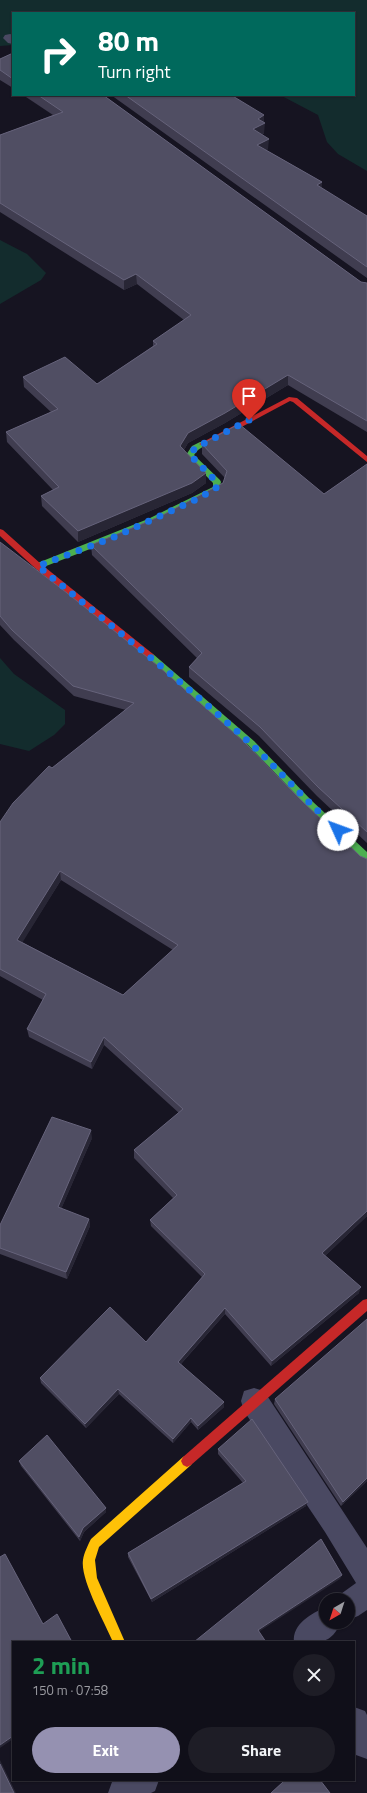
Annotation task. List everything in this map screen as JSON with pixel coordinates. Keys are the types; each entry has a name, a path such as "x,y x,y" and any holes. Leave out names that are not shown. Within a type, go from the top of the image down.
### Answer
{"street":[{"path":"38,566 112,538 199,498 216,488 217,482 190,455 195,448 289,399 295,400 367,460"},
{"path":"0,532 38,566 165,669 251,743 308,803 367,858"},
{"path":"119,1641 91,1578 89,1560 94,1543 254,1401 367,1304"},
{"path":"254,1401 335,1522 367,1574"},
{"path":"355,1601 367,1592"},
{"path":"309,1641 308,1636 319,1627"},
{"path":"355,1724 367,1744"},
{"path":"123,1793 142,1781"}],"green space":[{"path":"0,0 367,0 367,171 338,154 327,142 318,115 282,96 355,96 355,12 12,12 12,45 0,46"},
{"path":"0,240 27,254 46,273 41,280 0,304"},
{"path":"0,658 14,674 65,710 65,724 54,735 29,751 0,744"}],"building":[{"path":"12,53 12,78 0,70 0,59"},
{"path":"39,96 104,96 361,282 367,283 367,421 288,375 225,413 188,433 180,446 206,473 192,483 78,531 41,496 59,487 6,432 58,409 23,377 65,357 97,384 157,344 153,341 191,315 136,274 124,280 0,203 0,135 63,112"},
{"path":"126,96 233,96 264,115 258,119 265,123 253,129 269,139 257,145 322,182 317,185 367,216 367,267"},
{"path":"239,424 324,494 367,464 367,832 318,787 260,727 189,667 202,653 91,545 161,516 223,483 227,471 202,444"},
{"path":"0,542 157,665 243,741 302,801 360,856 367,859 367,1211 322,1253 361,1287 272,1361 225,1308 178,1362 224,1402 198,1426 191,1418 173,1439 118,1389 85,1424 40,1378 110,1307 146,1342 205,1274 150,1220 177,1195 134,1150 183,1109 104,1037 91,1062 27,1029 46,994 0,969 0,822 13,803 49,766 52,768 134,703 73,686 12,630 0,616","holes":["60,871 178,945 123,995 17,940"]},
{"path":"52,1117 91,1130 58,1207 89,1219 66,1272 0,1248 0,1225"},
{"path":"367,1319 367,1478 343,1502 275,1399"},
{"path":"252,1419 308,1502 151,1599 128,1553 246,1481 218,1449"},
{"path":"47,1435 106,1508 83,1528 79,1537 19,1461"},
{"path":"321,1539 342,1575 258,1630 265,1641 195,1641"},
{"path":"5,1554 43,1624 57,1614 71,1641 12,1641 12,1737 0,1745 0,1557"},
{"path":"0,1764 14,1793 0,1793"},
{"path":"282,1781 321,1781 330,1793 271,1793 283,1782"}],"traffic: fast":[{"path":"38,566 151,521 216,488 217,482 190,455 195,448 203,444"},
{"path":"150,656 251,743 309,803 367,858"}],"traffic: slow":[{"path":"119,1641 91,1578 89,1560 95,1543 187,1461"}],"traffic: jam":[{"path":"203,444 289,399 295,400 367,460"},
{"path":"0,532 38,566 150,656"},
{"path":"187,1461 367,1304"}],"route":[{"path":"249,420 195,448 190,455 217,482 216,488 199,498 112,538 38,566 165,669 251,743 308,803 338,830"}]}
